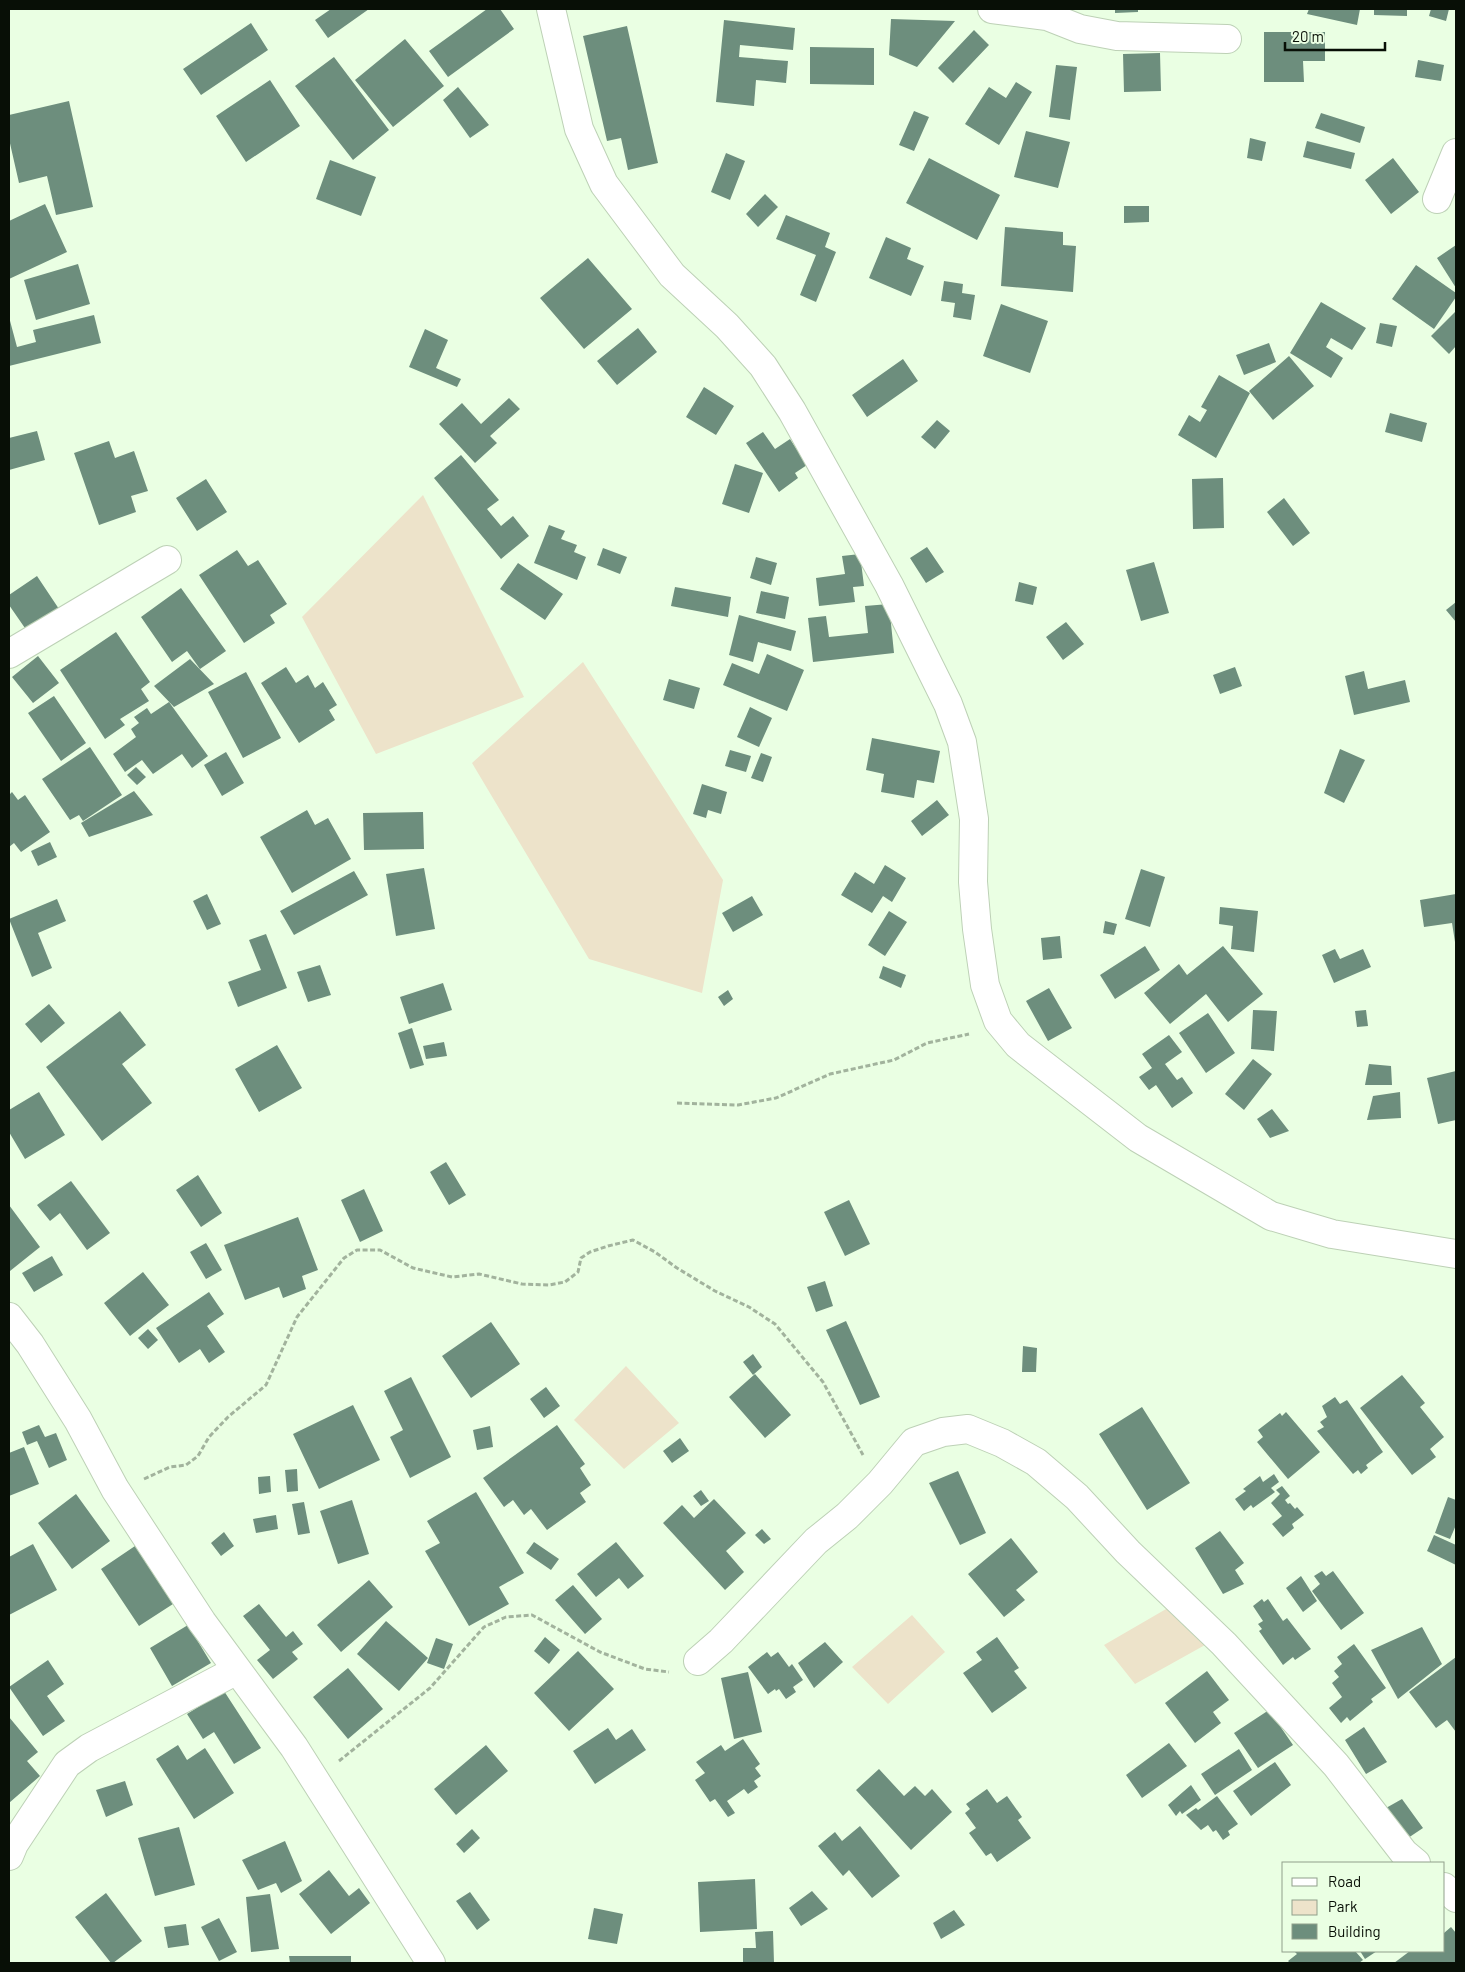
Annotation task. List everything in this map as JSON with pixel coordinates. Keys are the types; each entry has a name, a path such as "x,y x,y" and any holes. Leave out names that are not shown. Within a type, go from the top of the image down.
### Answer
{"street":[{"path":"551,9 579,129 604,184 672,275 727,326 763,366 792,411 889,585 948,704 962,742 974,819 973,882 986,985 998,1022 1018,1045 1138,1138 1271,1216 1332,1234 1456,1254"},
{"path":"992,9 1047,16 1080,29 1117,36 1227,39"},
{"path":"1437,199 1456,153"},
{"path":"9,654 168,560"},
{"path":"9,1317 30,1344 78,1420 115,1489 202,1622 294,1746 431,1963"},
{"path":"698,1661 721,1641 816,1540 847,1516 880,1483 914,1442 942,1432 968,1429 1002,1443 1036,1462 1077,1497 1128,1552 1224,1644 1336,1765 1404,1853 1415,1862"},
{"path":"9,1856 14,1844 67,1764 89,1748 237,1670"},
{"path":"1445,1888 1456,1898"}],"path":[{"path":"677,1103 738,1105 776,1098 830,1074 894,1060 927,1043 961,1034 1007,1033"},
{"path":"115,1489 170,1467 186,1465 198,1456 209,1437 228,1416 266,1385 297,1317 344,1258 357,1250 380,1250 413,1268 452,1277 479,1274 522,1284 549,1285 565,1282 578,1272 581,1258 590,1252 633,1240 715,1291 775,1324 823,1382 850,1436 880,1483"},
{"path":"314,1779 430,1688 484,1628 506,1617 532,1614 600,1652 645,1669 672,1673 698,1661"}],"green space":[{"path":"423,495 524,697 376,754 302,617"},
{"path":"583,662 723,880 702,993 589,959 472,763"},
{"path":"626,1366 679,1423 624,1469 574,1420"},
{"path":"1173,1605 1205,1645 1135,1684 1104,1645"},
{"path":"912,1615 945,1652 888,1704 852,1667"}],"building":[{"path":"331,9 369,9 328,38 315,20"},
{"path":"487,9 500,9 514,29 448,77 429,51"},
{"path":"1115,9 1138,9 1138,12 1115,13"},
{"path":"1309,9 1360,9 1357,25 1307,14"},
{"path":"1374,9 1407,9 1407,16 1374,15"},
{"path":"1431,9 1449,9 1446,21 1429,16"},
{"path":"891,19 955,21 917,67 889,55"},
{"path":"724,20 795,28 793,50 740,45 739,57 788,61 786,83 756,80 754,106 716,102"},
{"path":"251,23 268,50 201,95 183,69"},
{"path":"627,26 658,163 628,170 621,138 607,141 583,36"},
{"path":"974,30 989,45 953,83 938,68"},
{"path":"1264,32 1325,32 1325,61 1303,61 1304,82 1264,82"},
{"path":"405,39 444,86 393,127 355,80"},
{"path":"810,47 874,48 874,85 810,84"},
{"path":"1160,53 1161,91 1124,92 1123,54"},
{"path":"334,57 389,130 353,160 295,86"},
{"path":"1418,60 1444,65 1441,81 1415,77"},
{"path":"1056,65 1077,67 1070,120 1049,117"},
{"path":"270,80 300,126 246,162 216,116"},
{"path":"1016,82 1032,92 999,145 965,124 989,87 1006,98"},
{"path":"458,87 489,125 470,138 443,100"},
{"path":"69,101 93,207 56,215 47,176 19,183 9,139 9,115"},
{"path":"914,111 929,117 914,151 899,145"},
{"path":"1321,113 1365,127 1360,143 1315,128"},
{"path":"1026,131 1070,142 1058,188 1014,177"},
{"path":"1250,138 1266,142 1262,161 1247,158"},
{"path":"1307,141 1355,153 1351,169 1303,157"},
{"path":"726,153 745,161 730,200 711,192"},
{"path":"929,158 1000,195 977,240 906,203"},
{"path":"1393,158 1419,192 1391,214 1365,180"},
{"path":"330,160 376,177 361,216 316,199"},
{"path":"765,194 778,207 758,227 746,214"},
{"path":"45,204 67,252 9,279 9,221"},
{"path":"1124,206 1149,206 1149,222 1124,223"},
{"path":"786,215 830,233 825,247 836,252 816,302 800,295 816,255 776,239"},
{"path":"1005,227 1063,232 1063,245 1076,246 1073,292 1001,286"},
{"path":"886,237 911,248 907,259 924,266 911,296 869,278"},
{"path":"1456,245 1456,288 1437,258"},
{"path":"588,258 632,309 584,349 540,298"},
{"path":"78,264 90,304 36,320 24,280"},
{"path":"1416,265 1456,293 1456,297 1434,329 1392,299"},
{"path":"944,281 963,284 962,293 975,295 971,320 953,317 955,303 941,301"},
{"path":"1321,302 1366,328 1352,350 1331,338 1326,347 1343,358 1331,378 1290,353"},
{"path":"1001,304 1048,321 1030,373 983,356"},
{"path":"1456,311 1456,346 1449,354 1431,336"},
{"path":"94,315 101,343 9,366 9,317 17,347 36,342 33,330"},
{"path":"1380,323 1397,326 1392,347 1376,343"},
{"path":"638,328 657,352 617,385 597,361"},
{"path":"425,329 448,340 436,368 461,379 457,387 409,367"},
{"path":"1269,343 1276,362 1244,375 1236,355"},
{"path":"1289,356 1314,386 1273,420 1249,391"},
{"path":"903,359 918,381 867,417 852,395"},
{"path":"1219,375 1250,393 1216,458 1178,435 1189,415 1200,422 1207,410 1201,407"},
{"path":"704,387 734,406 716,435 686,417"},
{"path":"509,398 520,409 490,436 497,443 475,463 439,424 462,403 481,424"},
{"path":"1390,413 1427,423 1422,442 1385,432"},
{"path":"937,420 950,431 935,449 921,437"},
{"path":"37,431 45,460 9,470 9,438"},
{"path":"763,432 775,449 790,439 807,465 795,473 798,478 779,492 746,443"},
{"path":"109,441 115,458 134,451 148,491 131,496 136,512 99,525 74,453"},
{"path":"461,455 499,500 487,509 501,526 513,516 529,536 501,559 434,478"},
{"path":"735,464 763,473 749,513 722,504"},
{"path":"1223,478 1224,528 1193,529 1192,479"},
{"path":"206,479 227,512 197,531 176,498"},
{"path":"1284,498 1310,533 1293,546 1267,512"},
{"path":"549,525 565,531 561,539 577,545 574,552 586,557 577,580 534,563"},
{"path":"927,547 944,572 926,583 910,558"},
{"path":"603,548 627,557 620,574 597,565"},
{"path":"237,550 248,566 258,560 287,604 270,615 275,623 244,643 199,575"},
{"path":"860,554 864,586 853,587 855,602 819,606 816,578 845,574 842,556"},
{"path":"756,557 777,563 771,585 750,578"},
{"path":"1154,562 1169,613 1141,621 1126,570"},
{"path":"518,563 563,594 545,620 500,589"},
{"path":"37,576 59,609 27,631 9,605 9,595"},
{"path":"1019,582 1037,587 1033,605 1015,601"},
{"path":"675,587 731,597 728,617 671,606"},
{"path":"181,588 226,651 200,669 187,651 172,662 141,617"},
{"path":"761,591 789,597 785,619 756,613"},
{"path":"1456,602 1456,622 1446,610"},
{"path":"889,604 894,653 813,662 808,618 826,616 829,637 868,633 865,606"},
{"path":"739,615 796,631 791,651 758,642 753,662 729,655"},
{"path":"1066,622 1084,644 1063,660 1046,637"},
{"path":"116,632 150,682 141,689 149,701 120,719 125,725 105,739 60,670"},
{"path":"767,654 804,670 787,711 723,685 732,663 759,674"},
{"path":"38,656 59,683 33,703 12,677"},
{"path":"190,659 214,684 174,707 154,686"},
{"path":"286,667 296,683 308,675 315,688 323,682 337,705 329,710 335,720 299,743 261,683"},
{"path":"1235,667 1242,686 1220,694 1213,675"},
{"path":"1364,671 1368,689 1405,680 1410,702 1354,715 1345,676"},
{"path":"246,672 281,738 243,758 208,692"},
{"path":"669,679 700,688 694,709 663,700"},
{"path":"54,696 86,743 61,761 28,713"},
{"path":"169,702 208,756 192,768 182,754 153,774 142,760 125,772 113,754 136,737 131,729 139,723 134,717 147,708 151,714"},
{"path":"750,707 772,718 759,747 737,737"},
{"path":"872,738 940,751 934,783 917,780 914,798 881,792 884,774 866,770"},
{"path":"90,747 122,795 83,821 79,815 70,820 42,779"},
{"path":"1340,749 1365,760 1344,803 1324,793"},
{"path":"730,750 751,756 746,772 725,766"},
{"path":"226,752 244,783 222,796 204,765"},
{"path":"761,753 772,757 763,782 751,778"},
{"path":"136,767 146,777 137,785 127,775"},
{"path":"702,784 727,792 721,814 708,810 706,818 693,814"},
{"path":"134,791 153,815 89,837 81,823"},
{"path":"12,792 18,800 25,795 50,832 21,852 14,843 9,847 9,795"},
{"path":"937,800 949,815 922,836 911,821"},
{"path":"307,810 315,825 328,818 351,859 292,893 260,837"},
{"path":"423,812 424,849 364,850 363,813"},
{"path":"50,842 57,857 38,866 31,851"},
{"path":"885,865 906,878 892,902 883,896 872,913 841,895 855,872 874,884"},
{"path":"424,868 435,929 396,936 386,874"},
{"path":"1141,869 1165,877 1150,927 1125,919"},
{"path":"354,871 368,895 294,935 280,911"},
{"path":"207,894 221,924 207,930 193,901"},
{"path":"1456,894 1455,942 1452,923 1424,927 1420,900"},
{"path":"752,896 763,915 733,932 722,913"},
{"path":"57,899 66,921 38,933 52,968 32,977 9,919"},
{"path":"1220,907 1258,911 1254,952 1231,949 1233,926 1219,924"},
{"path":"889,911 907,922 885,956 868,945"},
{"path":"1105,921 1117,924 1114,935 1103,933"},
{"path":"266,934 287,988 238,1007 228,982 261,970 249,940"},
{"path":"1060,936 1062,958 1043,960 1041,938"},
{"path":"1145,946 1160,970 1115,999 1100,975"},
{"path":"1223,946 1263,994 1228,1022 1206,994 1170,1024 1144,993 1179,964 1187,975"},
{"path":"1335,949 1340,959 1363,949 1371,967 1334,983 1322,955"},
{"path":"320,965 331,995 308,1002 297,972"},
{"path":"883,966 906,975 901,988 879,978"},
{"path":"443,983 452,1010 409,1024 400,997"},
{"path":"1049,988 1072,1028 1048,1041 1026,1001"},
{"path":"728,990 733,999 724,1006 718,997"},
{"path":"49,1004 65,1023 41,1043 25,1024"},
{"path":"1253,1010 1277,1011 1274,1051 1251,1049"},
{"path":"1366,1010 1368,1026 1357,1027 1355,1011"},
{"path":"120,1011 146,1045 122,1064 152,1103 102,1141 46,1067"},
{"path":"1208,1013 1235,1053 1206,1073 1179,1033"},
{"path":"412,1028 424,1065 410,1069 398,1033"},
{"path":"1169,1035 1182,1052 1165,1064 1177,1080 1182,1077 1193,1093 1172,1108 1156,1085 1149,1090 1139,1077 1152,1068 1142,1054"},
{"path":"444,1042 447,1056 426,1059 423,1046"},
{"path":"277,1045 302,1088 259,1112 235,1069"},
{"path":"1253,1059 1272,1074 1244,1110 1225,1094"},
{"path":"1369,1064 1391,1066 1392,1085 1365,1085"},
{"path":"1456,1071 1456,1120 1438,1124 1427,1078"},
{"path":"39,1092 65,1135 25,1159 9,1132 9,1110"},
{"path":"1400,1092 1401,1118 1367,1120 1373,1096"},
{"path":"1272,1109 1289,1131 1270,1138 1257,1119"},
{"path":"446,1162 466,1195 449,1205 430,1172"},
{"path":"198,1175 222,1213 201,1227 176,1190"},
{"path":"71,1181 110,1233 87,1250 60,1213 50,1221 37,1205"},
{"path":"364,1189 383,1231 360,1242 341,1200"},
{"path":"849,1200 870,1244 845,1256 824,1212"},
{"path":"9,1205 40,1247 10,1271 9,1269"},
{"path":"298,1217 318,1270 302,1276 306,1289 283,1298 279,1287 245,1300 224,1245"},
{"path":"206,1243 222,1270 206,1279 190,1252"},
{"path":"52,1256 63,1275 34,1292 22,1273"},
{"path":"143,1272 169,1305 130,1336 104,1303"},
{"path":"825,1281 833,1306 816,1312 807,1287"},
{"path":"209,1292 224,1314 207,1326 225,1352 209,1363 200,1349 179,1363 156,1328"},
{"path":"846,1321 880,1397 860,1405 826,1330"},
{"path":"491,1322 520,1364 471,1398 442,1356"},
{"path":"148,1329 158,1340 148,1349 138,1338"},
{"path":"1023,1346 1037,1348 1036,1372 1022,1372"},
{"path":"753,1354 762,1367 753,1375 743,1362"},
{"path":"755,1374 791,1415 765,1438 729,1397"},
{"path":"1402,1375 1425,1403 1420,1407 1444,1437 1430,1449 1436,1457 1412,1475 1360,1408"},
{"path":"411,1377 451,1457 410,1478 390,1437 403,1430 384,1391"},
{"path":"546,1387 560,1406 544,1418 530,1399"},
{"path":"1335,1397 1340,1404 1347,1400 1383,1452 1366,1465 1368,1468 1361,1474 1358,1470 1353,1474 1317,1431 1324,1427 1320,1422 1327,1417 1322,1406"},
{"path":"353,1405 380,1460 319,1489 293,1434"},
{"path":"1142,1407 1190,1483 1147,1510 1099,1434"},
{"path":"1286,1412 1320,1452 1288,1479 1257,1442 1263,1437 1258,1430 1280,1413 1282,1416"},
{"path":"39,1425 45,1437 56,1433 67,1460 49,1468 37,1441 27,1445 22,1432"},
{"path":"557,1425 585,1464 580,1468 591,1485 580,1493 586,1502 547,1530 531,1509 524,1515 513,1500 504,1507 483,1478"},
{"path":"490,1426 493,1447 477,1450 473,1430"},
{"path":"680,1438 689,1451 672,1463 663,1451"},
{"path":"24,1447 39,1484 9,1496 9,1453"},
{"path":"297,1469 298,1491 287,1492 285,1470"},
{"path":"958,1471 986,1533 960,1545 929,1483"},
{"path":"1274,1474 1279,1482 1271,1488 1275,1492 1253,1508 1251,1505 1244,1511 1235,1499 1246,1491 1243,1489 1260,1476 1263,1482"},
{"path":"270,1476 271,1492 259,1494 258,1477"},
{"path":"1282,1486 1290,1496 1285,1500 1288,1504 1290,1503 1295,1509 1297,1507 1304,1515 1292,1524 1294,1528 1283,1537 1272,1524 1282,1516 1271,1503 1280,1494 1276,1490"},
{"path":"701,1490 709,1501 701,1506 693,1496"},
{"path":"476,1492 524,1573 499,1587 509,1604 469,1626 425,1551 440,1543 427,1521"},
{"path":"76,1494 110,1541 72,1569 38,1523"},
{"path":"1448,1497 1456,1500 1456,1525 1450,1539 1435,1533"},
{"path":"714,1499 746,1533 726,1551 744,1572 725,1590 663,1523 682,1505 694,1518"},
{"path":"352,1500 369,1554 338,1564 320,1511"},
{"path":"304,1502 310,1533 298,1535 292,1504"},
{"path":"276,1515 278,1529 256,1533 253,1519"},
{"path":"762,1529 771,1539 764,1544 755,1535"},
{"path":"1220,1531 1244,1563 1235,1570 1244,1584 1223,1594 1195,1548"},
{"path":"224,1532 234,1546 221,1556 211,1543"},
{"path":"1434,1535 1456,1545 1456,1565 1427,1551"},
{"path":"1011,1538 1038,1572 1016,1590 1025,1600 1004,1617 968,1574"},
{"path":"534,1542 559,1559 551,1570 526,1553"},
{"path":"616,1542 644,1576 628,1589 619,1578 596,1597 577,1574"},
{"path":"33,1544 57,1590 9,1615 9,1557"},
{"path":"135,1546 173,1604 139,1626 101,1569"},
{"path":"1322,1571 1326,1576 1333,1571 1364,1613 1341,1630 1312,1591 1320,1584 1314,1576"},
{"path":"1301,1576 1317,1601 1303,1612 1286,1588"},
{"path":"369,1580 393,1607 341,1652 317,1625"},
{"path":"573,1585 602,1619 585,1634 555,1600"},
{"path":"1262,1599 1264,1602 1268,1599 1283,1621 1287,1618 1311,1649 1295,1660 1293,1657 1283,1665 1259,1631 1262,1629 1258,1624 1263,1621 1253,1606"},
{"path":"259,1604 286,1637 293,1631 303,1644 292,1652 298,1659 273,1679 257,1660 270,1650 243,1616"},
{"path":"386,1621 428,1658 399,1691 357,1654"},
{"path":"188,1625 211,1663 172,1686 150,1648"},
{"path":"1422,1627 1442,1664 1398,1699 1371,1650"},
{"path":"545,1637 560,1650 549,1664 534,1651"},
{"path":"997,1637 1019,1668 1014,1671 1027,1688 992,1713 963,1673 982,1660 976,1652"},
{"path":"436,1638 453,1644 444,1669 427,1663"},
{"path":"825,1642 843,1662 814,1688 798,1663"},
{"path":"1354,1644 1386,1688 1371,1699 1373,1702 1350,1721 1347,1717 1341,1723 1329,1708 1342,1697 1332,1683 1339,1677 1334,1671 1342,1664 1337,1657"},
{"path":"578,1651 614,1689 569,1731 534,1693"},
{"path":"767,1652 771,1657 778,1652 789,1667 792,1664 803,1680 793,1687 796,1692 786,1699 779,1689 776,1691 775,1689 768,1694 748,1667"},
{"path":"1456,1657 1456,1732 1447,1720 1436,1728 1409,1692"},
{"path":"48,1660 64,1684 47,1696 65,1721 43,1736 9,1687"},
{"path":"348,1668 383,1709 348,1739 313,1697"},
{"path":"1207,1671 1229,1700 1213,1712 1221,1723 1195,1743 1165,1703"},
{"path":"748,1672 762,1732 734,1739 721,1678"},
{"path":"224,1691 261,1748 234,1764 214,1732 203,1739 187,1714"},
{"path":"1269,1710 1293,1745 1258,1768 1234,1733"},
{"path":"9,1717 38,1752 27,1761 40,1776 9,1803"},
{"path":"1364,1727 1387,1762 1366,1774 1345,1740"},
{"path":"608,1728 616,1740 632,1729 646,1750 595,1784 573,1751"},
{"path":"743,1739 760,1764 755,1768 761,1776 754,1781 758,1787 748,1794 744,1789 727,1801 735,1813 728,1817 715,1799 710,1802 695,1780 705,1773 696,1762 721,1745 725,1751"},
{"path":"1169,1743 1187,1766 1142,1798 1126,1775"},
{"path":"178,1745 187,1760 205,1748 234,1793 194,1819 156,1759"},
{"path":"486,1745 508,1771 456,1815 434,1789"},
{"path":"1239,1749 1252,1770 1215,1795 1201,1774"},
{"path":"1275,1762 1291,1785 1251,1816 1233,1791"},
{"path":"879,1769 904,1796 915,1786 925,1796 932,1789 952,1812 911,1850 856,1790"},
{"path":"125,1781 133,1805 106,1817 96,1790"},
{"path":"1191,1785 1201,1800 1182,1814 1180,1811 1176,1816 1168,1805"},
{"path":"987,1789 997,1803 1007,1796 1022,1817 1018,1820 1031,1838 997,1862 991,1853 986,1856 969,1833 976,1828 965,1813 970,1809 966,1804"},
{"path":"1217,1796 1238,1824 1228,1831 1230,1835 1223,1840 1216,1830 1213,1832 1208,1825 1201,1830 1186,1815 1196,1808 1198,1810"},
{"path":"1402,1799 1423,1828 1408,1838 1386,1808"},
{"path":"860,1826 900,1876 872,1898 849,1870 843,1876 818,1846 835,1832 842,1841"},
{"path":"179,1827 195,1885 155,1896 138,1838"},
{"path":"472,1829 480,1838 464,1853 456,1844"},
{"path":"285,1841 302,1881 281,1893 276,1883 258,1890 242,1860"},
{"path":"329,1870 349,1896 359,1888 370,1903 331,1934 299,1894"},
{"path":"755,1879 757,1929 700,1932 698,1882"},
{"path":"812,1891 828,1909 801,1926 789,1908"},
{"path":"470,1892 490,1920 477,1930 456,1901"},
{"path":"106,1893 142,1941 113,1963 111,1963 75,1917"},
{"path":"270,1894 279,1949 251,1952 246,1897"},
{"path":"594,1908 623,1914 617,1944 588,1939"},
{"path":"954,1910 965,1925 941,1939 933,1923"},
{"path":"219,1918 237,1952 219,1961 201,1927"},
{"path":"186,1924 189,1945 168,1948 164,1927"},
{"path":"1451,1927 1456,1933 1456,1963 1394,1963 1409,1952 1445,1952 1445,1932"},
{"path":"773,1931 774,1963 743,1963 743,1948 756,1948 755,1932"},
{"path":"1295,1952 1356,1952 1363,1960 1359,1963 1290,1963 1288,1961 1297,1954"},
{"path":"1361,1952 1376,1952 1365,1959"},
{"path":"289,1956 351,1956 351,1963 290,1963"}]}
